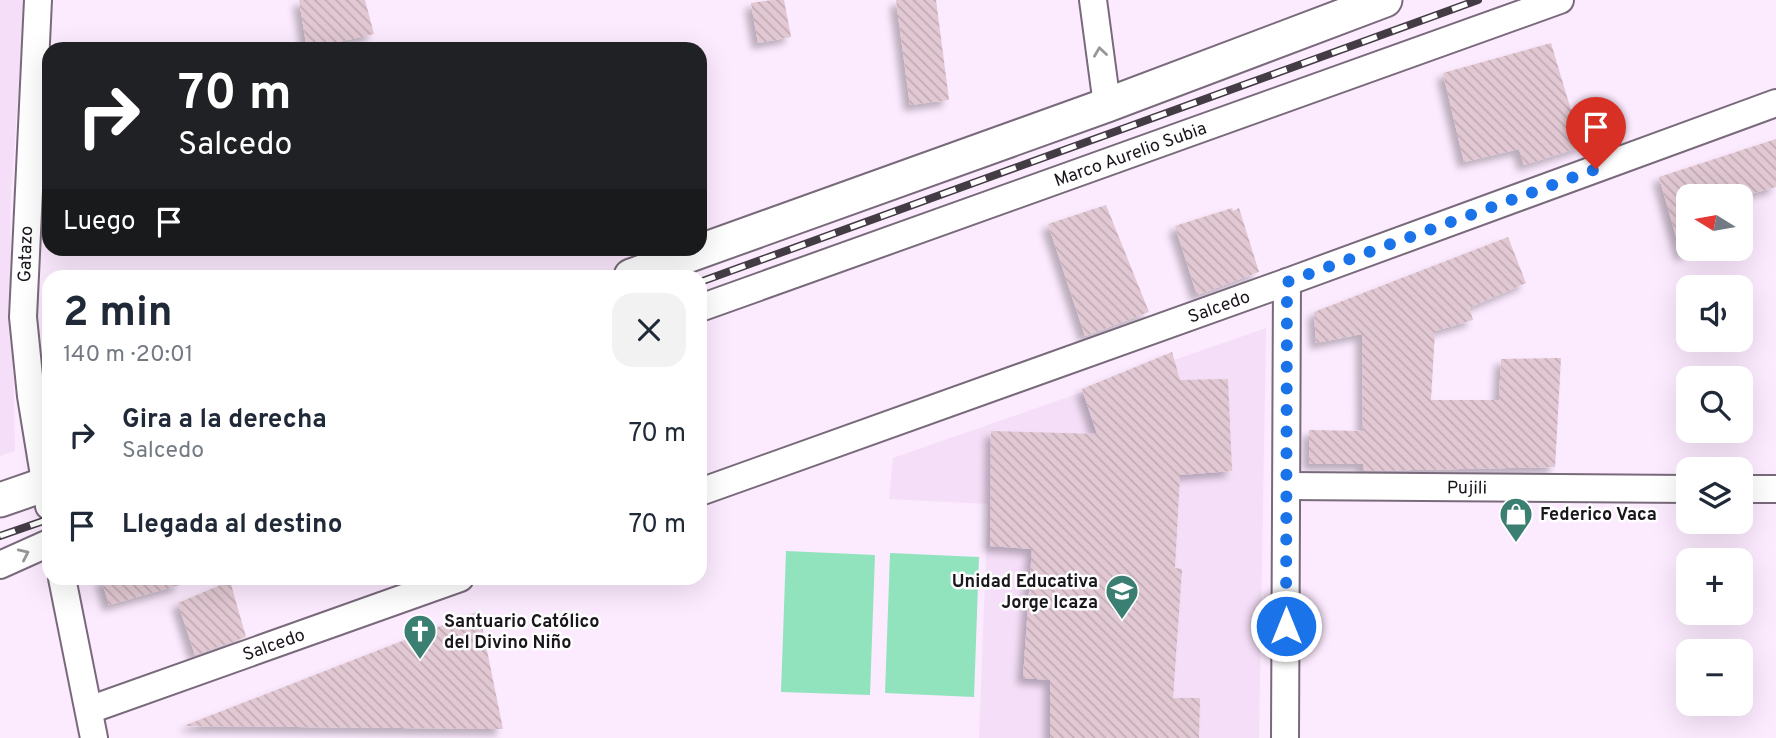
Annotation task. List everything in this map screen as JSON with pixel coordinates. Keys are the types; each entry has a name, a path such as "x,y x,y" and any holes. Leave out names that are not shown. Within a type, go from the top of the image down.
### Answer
{"street":[{"name":"Gatazo","path":"38,0 23,317 42,449"},
{"path":"1093,0 1107,105"},
{"path":"707,249 1107,105 1385,0"},
{"name":"Marco Aurelio Subia","path":"707,306 1560,0"},
{"name":"Salcedo","path":"707,489 1776,103"},
{"path":"648,270 687,256"},
{"path":"1285,738 1287,282"},
{"name":"Pujili","path":"1287,486 1676,489"},
{"path":"1753,489 1776,489"},
{"path":"0,500 42,492"},
{"path":"0,565 42,545"},
{"path":"63,585 94,738"},
{"name":"Salcedo","path":"89,710 440,585"}],"shaded area":[{"path":"0,0 22,0 24,9 10,210 15,451 0,456"},
{"name":"Unidad Educativa Jorge Icaza","path":"1266,328 1259,738 979,738 988,504 889,499 893,458"}],"green space":[{"path":"786,551 875,555 870,695 781,692"},
{"path":"890,553 979,557 974,697 885,693"}],"building":[{"path":"299,0 365,0 374,34 338,42 306,42"},
{"path":"784,0 791,37 758,43 751,3"},
{"path":"896,0 936,0 949,100 910,105"},
{"path":"1551,43 1582,147 1524,165 1519,149 1464,162 1443,73"},
{"path":"1776,139 1776,187 1754,193 1754,184 1676,184 1676,236 1659,177"},
{"path":"1106,205 1149,312 1085,336 1048,224"},
{"path":"1232,208 1233,211 1239,208 1259,272 1197,295 1175,226"},
{"path":"1508,237 1526,283 1469,308 1473,320 1435,331 1431,400 1499,400 1501,359 1561,358 1555,467 1363,471 1363,464 1309,464 1309,430 1363,431 1362,334 1316,343 1314,312"},
{"path":"1172,352 1180,380 1228,379 1232,471 1180,475 1175,568 1182,569 1173,698 1200,698 1199,738 1050,738 1050,680 1023,678 1032,549 990,546 991,431 1097,434 1082,389"},
{"path":"103,585 180,585 109,605"},
{"path":"221,585 231,585 246,637 195,655 178,603"},
{"name":"Santuario Católico del Divino Niño","path":"479,611 503,729 186,726 186,725"}],"railway":[{"path":"707,279 1478,0"},
{"path":"0,536 42,521"}],"place":[{"name":"Federico Vaca","path":"1516,544"},
{"name":"Unidad Educativa Jorge Icaza","path":"1122,621"},
{"name":"Santuario Católico del Divino Niño","path":"420,661"}],"route":[{"path":"1286,626 1287,282 1596,169"}]}
